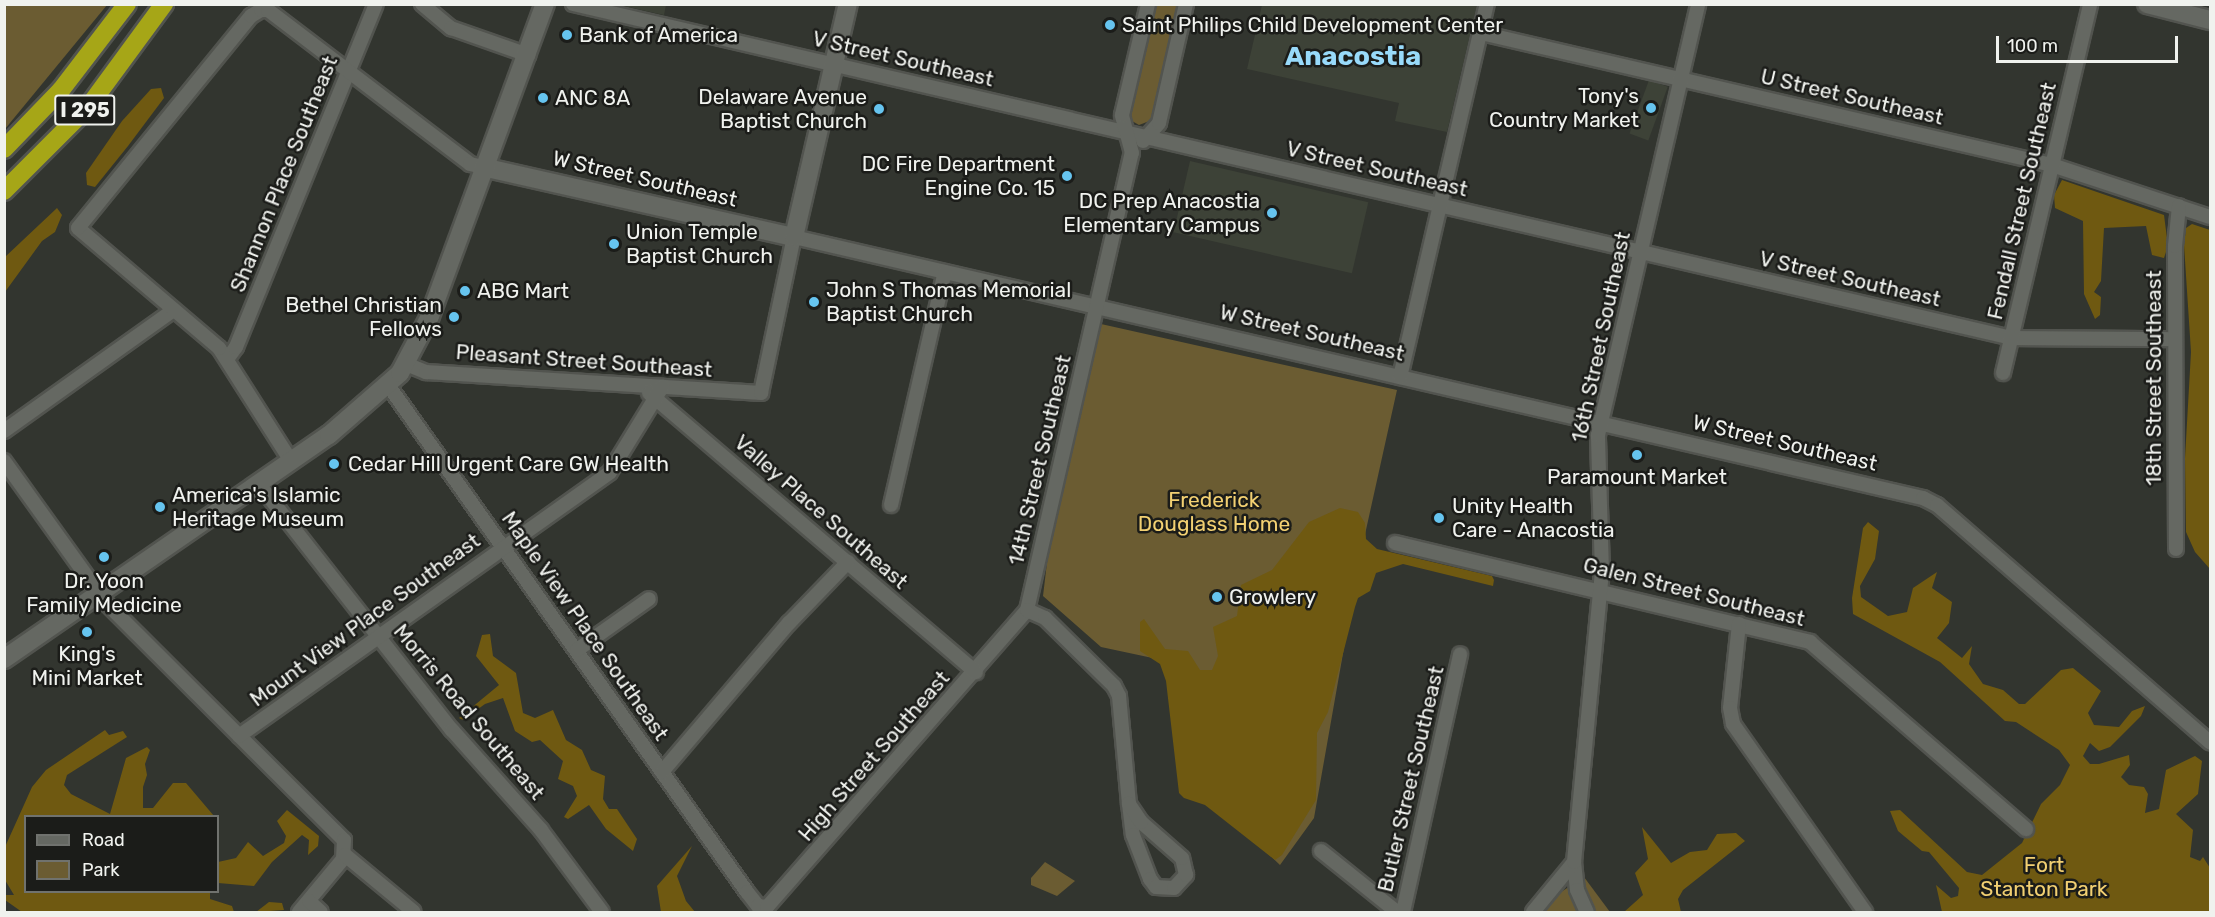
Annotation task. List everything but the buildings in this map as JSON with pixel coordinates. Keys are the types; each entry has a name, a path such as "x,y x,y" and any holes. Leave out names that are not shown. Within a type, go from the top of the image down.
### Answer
{"highway":[{"name":"I 295","path":"4,149 61,90 127,4"},
{"name":"I 295","path":"4,191 89,106 164,4"}],"main road":[{"path":"4,659 348,420 388,385 406,364 430,316 487,168 545,4"},
{"path":"794,237 848,4"},
{"path":"2146,4 2176,8 2211,20"},
{"name":"W Street Southeast","path":"487,168 794,237"}],"street":[{"name":"Shannon Place Southeast","path":"228,358 236,347 376,4"},
{"path":"422,4 451,28 528,55"},
{"name":"V Street Southeast","path":"573,4 2012,338 2175,339"},
{"name":"14th Street Southeast","path":"1027,610 1132,153 1122,114 1148,4"},
{"path":"1132,153 1160,123 1186,4"},
{"path":"1400,376 1487,4"},
{"name":"16th Street Southeast","path":"1587,912 1577,890 1574,862 1600,592 1600,423 1698,4"},
{"name":"Fendall Street Southeast","path":"2003,373 2090,4"},
{"name":"W Street Southeast","path":"172,311 78,228 254,13 268,10 470,164 487,168"},
{"name":"U Street Southeast","path":"1481,33 2052,165 2211,217"},
{"name":"18th Street Southeast","path":"2176,549 2175,339 2179,206"},
{"name":"W Street Southeast","path":"794,237 1097,305 1932,502 2211,742"},
{"name":"Pleasant Street Southeast","path":"406,364 426,372 640,385 659,392 760,393 794,237"},
{"path":"891,505 945,272"},
{"path":"4,431 172,311 228,358 291,461"},
{"name":"Maple View Place Southeast","path":"388,385 747,892"},
{"name":"Mount View Place Southeast","path":"239,736 610,472 659,392"},
{"name":"Valley Place Southeast","path":"659,392 848,562 976,672"},
{"path":"4,461 98,594 339,835 346,847 345,855 299,912"},
{"name":"Morris Road Southeast","path":"258,483 452,730 541,830 602,912"},
{"name":"Galen Street Southeast","path":"1395,543 1739,624 1813,644 2026,829"},
{"path":"662,772 789,623 848,562"},
{"path":"577,650 648,599"},
{"path":"1027,610 1045,618 1114,686 1119,696 1129,804 1133,835 1150,879 1156,887 1174,888 1186,875 1182,858 1141,822 1129,804"},
{"name":"High Street Southeast","path":"747,892 758,906 770,904 976,672 1027,610"},
{"path":"1739,624 1730,708 1733,724 1865,912"},
{"name":"Butler Street Southeast","path":"1403,912 1460,654"},
{"name":"Butler Street Southeast","path":"1321,851 1397,912"},
{"path":"345,855 414,912"},
{"path":"1533,912 1574,862"},
{"path":"309,901 321,912"}],"shaded area":[{"path":"619,5 666,5 664,15"},
{"path":"1262,5 1477,5 1447,132 1395,121 1399,103 1247,69"},
{"path":"1649,80 1668,87 1648,140 1630,134"},
{"name":"DC Prep Anacostia Elementary Campus","path":"1190,161 1368,202 1352,273 1174,232"}],"green space":[{"path":"4,5 107,5 5,129"},
{"path":"1155,5 1179,5 1152,120 1139,125 1132,121 1130,111"},
{"path":"161,88 164,98 128,146 95,187 87,185 86,173 122,121 151,89"},
{"path":"2062,180 2164,215 2168,246 2164,258 2152,255 2146,226 2104,228 2101,281 2094,292 2101,297 2100,315 2095,319 2084,294 2083,221 2055,208 2054,195"},
{"path":"57,208 62,215 55,232 42,241 5,292 5,257"},
{"path":"2192,224 2210,230 2210,569 2195,552 2186,532 2185,458 2191,352 2184,245 2186,228"},
{"name":"Frederick Douglass Home","path":"1101,324 1397,390 1360,557 1314,818 1280,865 1199,789 1176,663 1101,647 1043,596 1048,554"},
{"path":"1340,508 1358,512 1365,523 1366,539 1377,549 1492,576 1493,586 1403,564 1376,573 1370,591 1358,598 1328,712 1317,733 1316,800 1282,855 1275,860 1205,805 1184,798 1179,793 1166,681 1160,664 1140,651 1140,622 1144,619 1165,649 1188,651 1200,670 1212,670 1218,656 1213,627 1237,616 1241,585 1272,570 1309,522"},
{"name":"Fort Stanton Park","path":"1868,522 1879,531 1875,559 1860,586 1861,597 1888,616 1907,612 1913,588 1937,572 1932,588 1952,602 1949,623 1937,638 1962,658 1972,646 1969,664 1983,684 2003,690 2019,704 2025,704 2061,670 2073,668 2101,691 2088,713 2094,725 2119,727 2132,711 2145,706 2141,716 2110,747 2099,751 2090,743 2083,756 2090,764 2099,764 2129,755 2130,765 2121,777 2129,785 2144,787 2148,794 2145,813 2159,809 2166,770 2195,756 2202,761 2198,794 2176,814 2193,830 2190,857 2200,861 2203,857 2210,868 2210,912 1942,912 1936,885 1951,898 1958,896 1959,888 1929,852 1922,851 1898,831 1890,811 1900,810 1967,872 1982,875 2022,843 2041,804 2060,785 2070,765 2059,750 2016,722 2005,721 1940,662 1853,614 1852,598 1863,528"},
{"path":"490,634 493,656 516,673 523,713 535,718 553,710 566,740 582,750 591,770 605,776 603,799 609,809 617,809 637,839 633,851 606,829 589,805 568,819 564,817 577,796 573,786 558,779 563,761 540,740 532,742 515,731 503,698 485,704 463,720 459,718 499,685 476,656 482,635"},
{"path":"105,730 109,735 123,731 127,737 67,775 64,785 71,794 110,814 126,758 147,747 150,750 145,764 147,775 143,787 143,808 153,808 173,783 186,783 213,815 24,815 24,893 210,893 210,899 232,906 234,912 22,912 5,900 5,895 14,895 5,880 5,847 32,787 46,770"},
{"path":"287,810 319,836 318,846 308,855 309,840 302,835 272,862 254,886 219,883 219,862 236,858 248,842 263,856 284,843 286,836 277,821"},
{"path":"1642,827 1671,863 1690,852 1707,850 1717,834 1736,833 1745,841 1683,890 1678,899 1681,912 1624,912 1643,895 1635,873 1648,859"},
{"path":"692,846 677,876 686,901 695,912 661,912 657,886"},
{"path":"1045,862 1075,881 1057,896 1031,885 1031,878"},
{"path":"1584,877 1610,912 1544,912 1561,892"},
{"path":"269,902 282,903 284,910 256,912"}],"place":[{"name":"Saint Philips Child Development Center","path":"1110,25"},
{"name":"Bank of America","path":"567,35"},
{"name":"ANC 8A","path":"543,98"},
{"name":"Tony's Country Market","path":"1651,108"},
{"name":"Delaware Avenue Baptist Church","path":"879,109"},
{"name":"DC Fire Department Engine Co. 15","path":"1067,176"},
{"name":"DC Prep Anacostia Elementary Campus","path":"1272,213"},
{"name":"Union Temple Baptist Church","path":"614,244"},
{"name":"ABG Mart","path":"465,291"},
{"name":"John S Thomas Memorial Baptist Church","path":"814,302"},
{"name":"Bethel Christian Fellows","path":"454,317"},
{"name":"Paramount Market","path":"1637,455"},
{"name":"Cedar Hill Urgent Care GW Health","path":"334,464"},
{"name":"America's Islamic Heritage Museum","path":"160,507"},
{"name":"Unity Health Care - Anacostia","path":"1439,518"},
{"name":"Dr. Yoon Family Medicine","path":"104,557"},
{"name":"Growlery","path":"1217,597"},
{"name":"King's Mini Market","path":"87,632"}],"district":[{"name":"Anacostia","path":"1353,57"}]}
